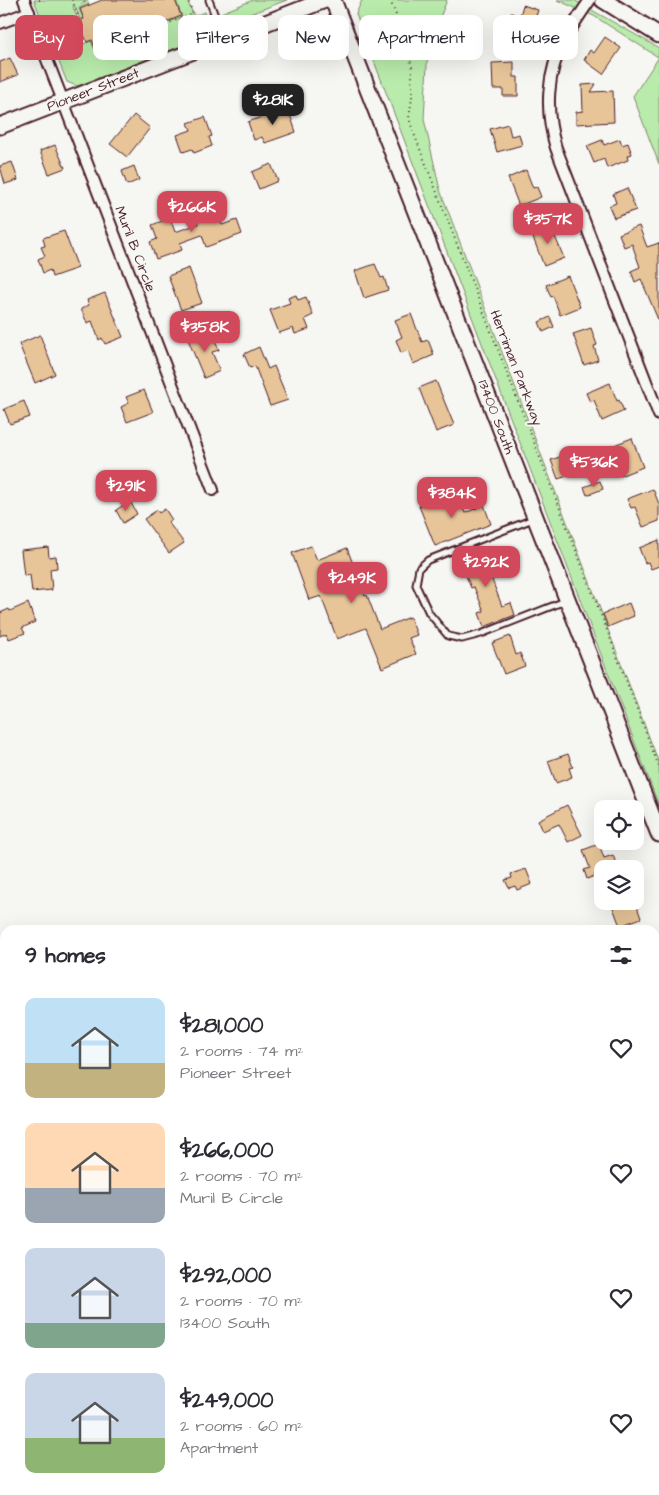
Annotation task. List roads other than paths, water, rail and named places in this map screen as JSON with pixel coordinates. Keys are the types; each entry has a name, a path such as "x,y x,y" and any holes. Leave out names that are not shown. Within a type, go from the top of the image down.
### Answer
{"main road":[{"name":"Pioneer Street","path":"268,22 325,0"},
{"name":"13400 South","path":"333,0 659,834"},
{"path":"603,0 659,35"},
{"name":"Pioneer Street","path":"0,126 178,57"}],"street":[{"name":"Muril B Circle","path":"24,0 213,490"},
{"path":"590,0 565,38 555,62 549,87 550,124 556,148 659,415"},
{"path":"0,23 29,12"}],"lane":[{"path":"209,0 215,15"},
{"path":"536,518 428,560 419,568 416,585 429,613 448,636 462,639 481,634 568,599"}]}
